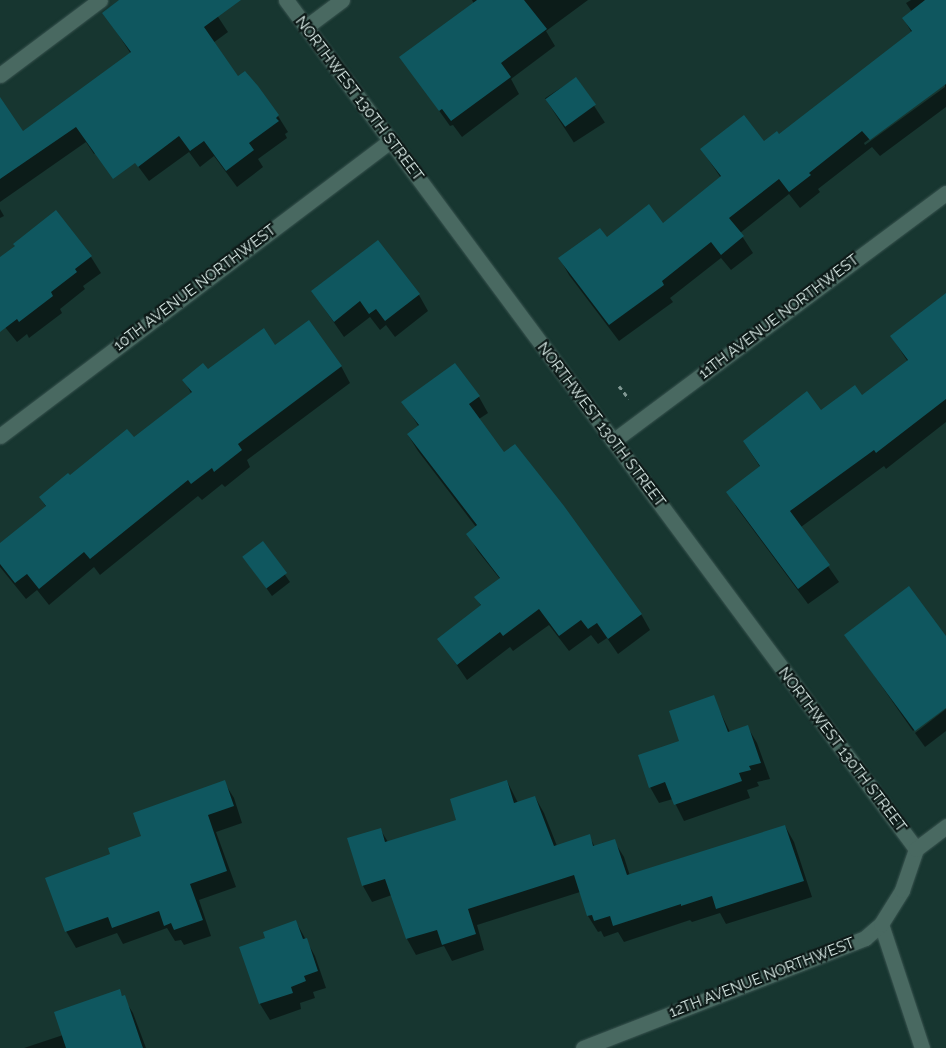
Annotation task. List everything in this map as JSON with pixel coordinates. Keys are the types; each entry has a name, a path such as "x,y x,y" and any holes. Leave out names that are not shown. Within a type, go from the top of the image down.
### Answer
{"street":[{"path":"0,75 100,0"},
{"name":"NORTHWEST 130TH STREET","path":"286,0 916,849"},
{"path":"306,27 342,0"},
{"name":"10TH AVENUE NORTHWEST","path":"0,436 390,141"},
{"name":"11TH AVENUE NORTHWEST","path":"613,441 946,193"},
{"path":"916,849 946,826"},
{"name":"12TH AVENUE NORTHWEST","path":"583,1048 865,938 882,924 902,890 916,849"},
{"path":"882,924 922,1048"}],"path":[{"path":"619,386 632,403"}],"building":[{"path":"119,0 241,0 204,27 238,76 245,71 258,86 279,115 276,118 279,121 249,143 254,150 226,171 204,141 190,151 179,136 138,167 135,163 113,179 76,127 0,179 0,97 23,131 131,52 102,13"},
{"path":"477,0 524,0 547,29 501,63 511,77 451,121 442,109 439,111 399,57"},
{"path":"925,0 946,0 946,84 870,140 862,131 809,173 811,175 789,192 779,179 729,218 744,236 721,255 711,242 662,281 664,285 609,325 558,258 600,228 607,237 649,204 663,223 721,176 700,149 744,115 764,141 777,131 779,134 912,31 902,18"},
{"path":"576,77 596,105 565,127 545,99"},
{"path":"56,210 92,256 75,269 77,272 51,292 53,296 19,322 17,319 0,332 0,257 15,246 13,244"},
{"path":"378,240 420,294 385,321 376,309 369,314 360,301 334,322 311,291"},
{"path":"946,293 946,399 876,453 874,450 790,511 830,565 798,589 726,492 760,466 743,441 807,391 821,410 855,385 862,395 908,360 890,336"},
{"path":"309,320 342,366 238,444 242,450 214,472 212,468 191,484 188,480 90,559 84,552 39,589 27,574 15,583 0,564 0,543 46,506 39,497 68,473 70,475 127,429 134,437 192,392 182,380 203,363 208,369 264,328 275,345"},
{"path":"455,363 480,396 469,404 504,452 515,444 564,506 642,614 608,639 597,623 588,629 581,620 559,636 539,609 503,636 500,632 457,665 437,639 481,605 474,597 500,578 466,534 477,525 407,434 419,425 401,402"},
{"path":"263,541 287,573 266,589 242,557"},
{"path":"909,586 946,636 946,708 915,731 844,635"},
{"path":"714,695 728,732 748,725 761,763 749,766 751,770 739,773 742,781 674,805 665,782 649,788 638,755 679,741 669,711"},
{"path":"225,780 234,806 208,815 227,871 190,884 203,920 174,930 171,923 164,926 159,911 112,928 108,917 65,932 45,878 110,854 108,848 141,836 133,813"},
{"path":"507,780 514,803 535,796 554,846 590,834 593,846 615,839 627,875 785,825 804,881 716,909 712,896 613,926 610,916 594,921 592,915 587,916 574,875 468,909 476,934 442,945 437,930 406,939 385,879 362,886 347,838 381,828 385,842 456,820 450,799"},
{"path":"296,920 303,939 307,938 318,971 304,976 306,981 291,987 293,993 259,1004 239,947 265,938 263,932"},
{"path":"120,989 122,996 125,995 143,1048 66,1048 54,1012"}]}
